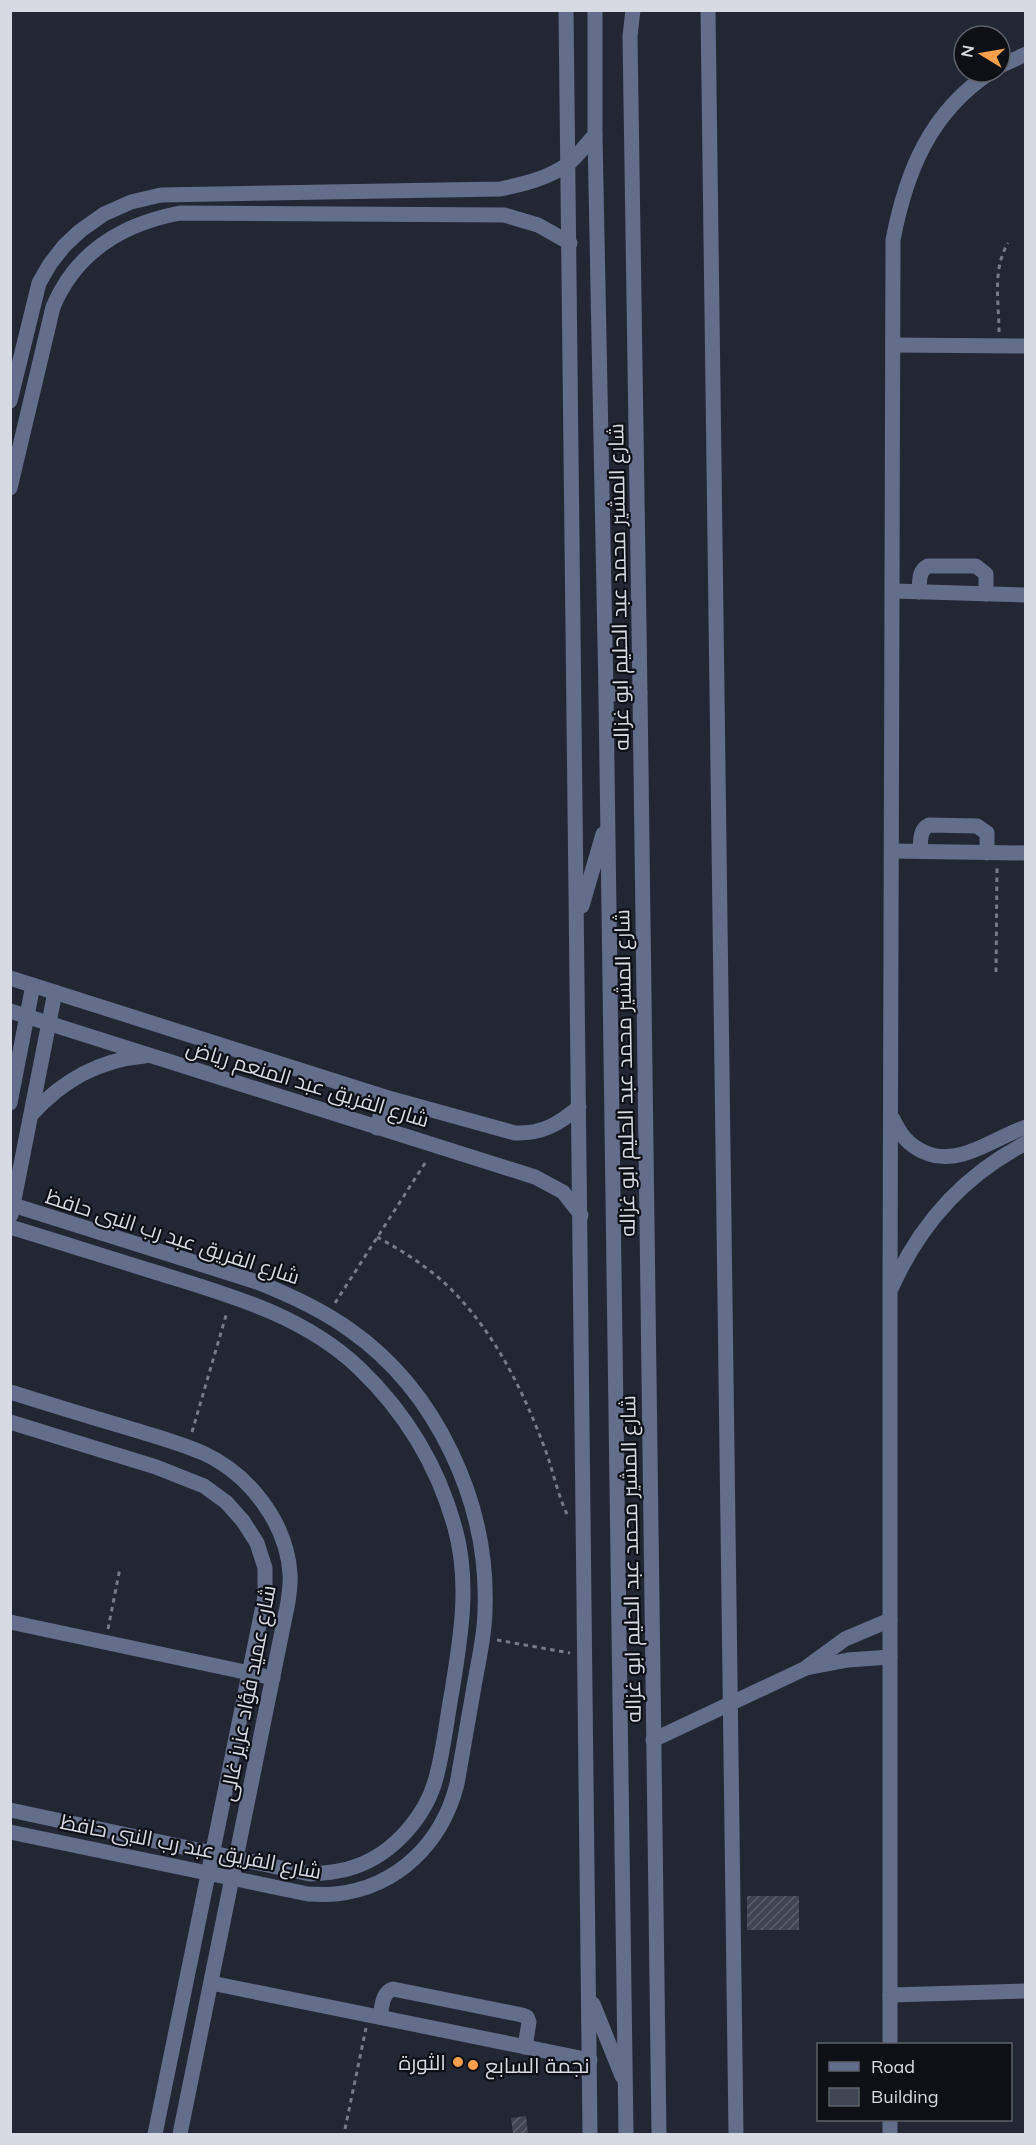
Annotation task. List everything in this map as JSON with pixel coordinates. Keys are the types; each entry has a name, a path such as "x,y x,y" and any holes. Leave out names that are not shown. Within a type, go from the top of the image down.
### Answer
{"street":[{"path":"567,10 590,2134"},
{"name":"شارع المشير محمد عبد الحليم ابو غزاله","path":"595,10 595,135 606,694 626,2134"},
{"name":"شارع المشير محمد عبد الحليم ابو غزاله","path":"633,10 630,36 659,2134"},
{"path":"708,10 736,2134"},
{"path":"1012,60 1026,54"},
{"path":"890,2043 893,240 900,204 911,169 928,137 974,84"},
{"path":"10,401 39,283 64,246 104,214 131,202 160,195 501,189 532,181 568,163 595,135"},
{"path":"10,488 53,307 60,289 94,250 113,236 134,225 180,213 504,215 538,225 570,243"},
{"path":"80,231 94,250"},
{"path":"893,345 1026,346"},
{"path":"919,592 920,573 923,568 928,566 976,566 986,574 986,594"},
{"path":"893,591 1026,595"},
{"path":"606,694 640,693"},
{"path":"577,923 607,820"},
{"path":"920,852 921,832 929,825 977,826 987,833 992,853"},
{"path":"892,851 1026,853"},
{"name":"شارع الفريق عبد المنعم رياض","path":"10,978 385,1097 504,1130 531,1134 568,1116 579,1107"},
{"path":"10,1103 33,986"},
{"name":"شارع الفريق عبد رب النبى حافظ","path":"10,1832 308,1894 336,1894 363,1889 388,1878 411,1862 430,1844 443,1825 458,1784 483,1638 485,1581 482,1552 464,1484 448,1446 427,1411 403,1378 374,1349 328,1315 294,1297 257,1282 12,1212 55,992"},
{"name":"شارع الفريق عبد المنعم رياض","path":"10,1011 545,1181 563,1192 581,1215"},
{"path":"10,1031 19,1059"},
{"path":"31,1115 55,1091 84,1072 115,1060 149,1055"},
{"path":"377,1128 385,1097"},
{"path":"892,1115 900,1134 914,1148 932,1156 952,1157 972,1152 1026,1127"},
{"path":"890,1293 918,1238 937,1213 958,1190 982,1170 1026,1143"},
{"name":"شارع الفريق عبد رب النبى حافظ","path":"10,1227 232,1296 277,1314 305,1329 357,1366 384,1393 408,1424 428,1457 444,1492 456,1529 464,1582 461,1634 437,1775 427,1800 411,1826 396,1843 377,1857 356,1867 334,1873 310,1874 10,1810"},
{"name":"شارع عميد فؤاد عزيز غالى","path":"10,1392 188,1447 221,1462 255,1492 279,1531 287,1553 291,1575 288,1602 180,2134"},
{"name":"شارع عميد فؤاد عزيز غالى","path":"10,1422 180,1476 204,1486 226,1502 243,1521 257,1543 265,1568 265,1596 156,2134"},
{"path":"653,1740 806,1668 845,1639 890,1620"},
{"path":"10,1622 273,1678"},
{"path":"806,1668 848,1660 890,1657"},
{"path":"211,1983 590,2060"},
{"path":"375,2016 385,1994 393,1989 522,2015 527,2017 529,2022 525,2047"},
{"path":"890,1995 1026,1992"},
{"path":"590,1995 626,2085"}],"path":[{"path":"1000,346 998,269 1008,243"},
{"path":"992,853 996,972"},
{"path":"328,1315 436,1145"},
{"path":"377,1237 408,1255 438,1277 464,1302 486,1330 526,1404 570,1519"},
{"path":"188,1447 232,1296"},
{"path":"106,1642 120,1568"},
{"path":"483,1638 586,1656"},
{"path":"345,2129 375,2016"}],"building":[{"path":"747,1896 799,1896 799,1930 747,1930"},
{"path":"526,2116 528,2134 513,2134 511,2118"}],"place":[{"name":"الثورة","path":"458,2062"},
{"name":"نجمة السابع","path":"473,2065"}]}
